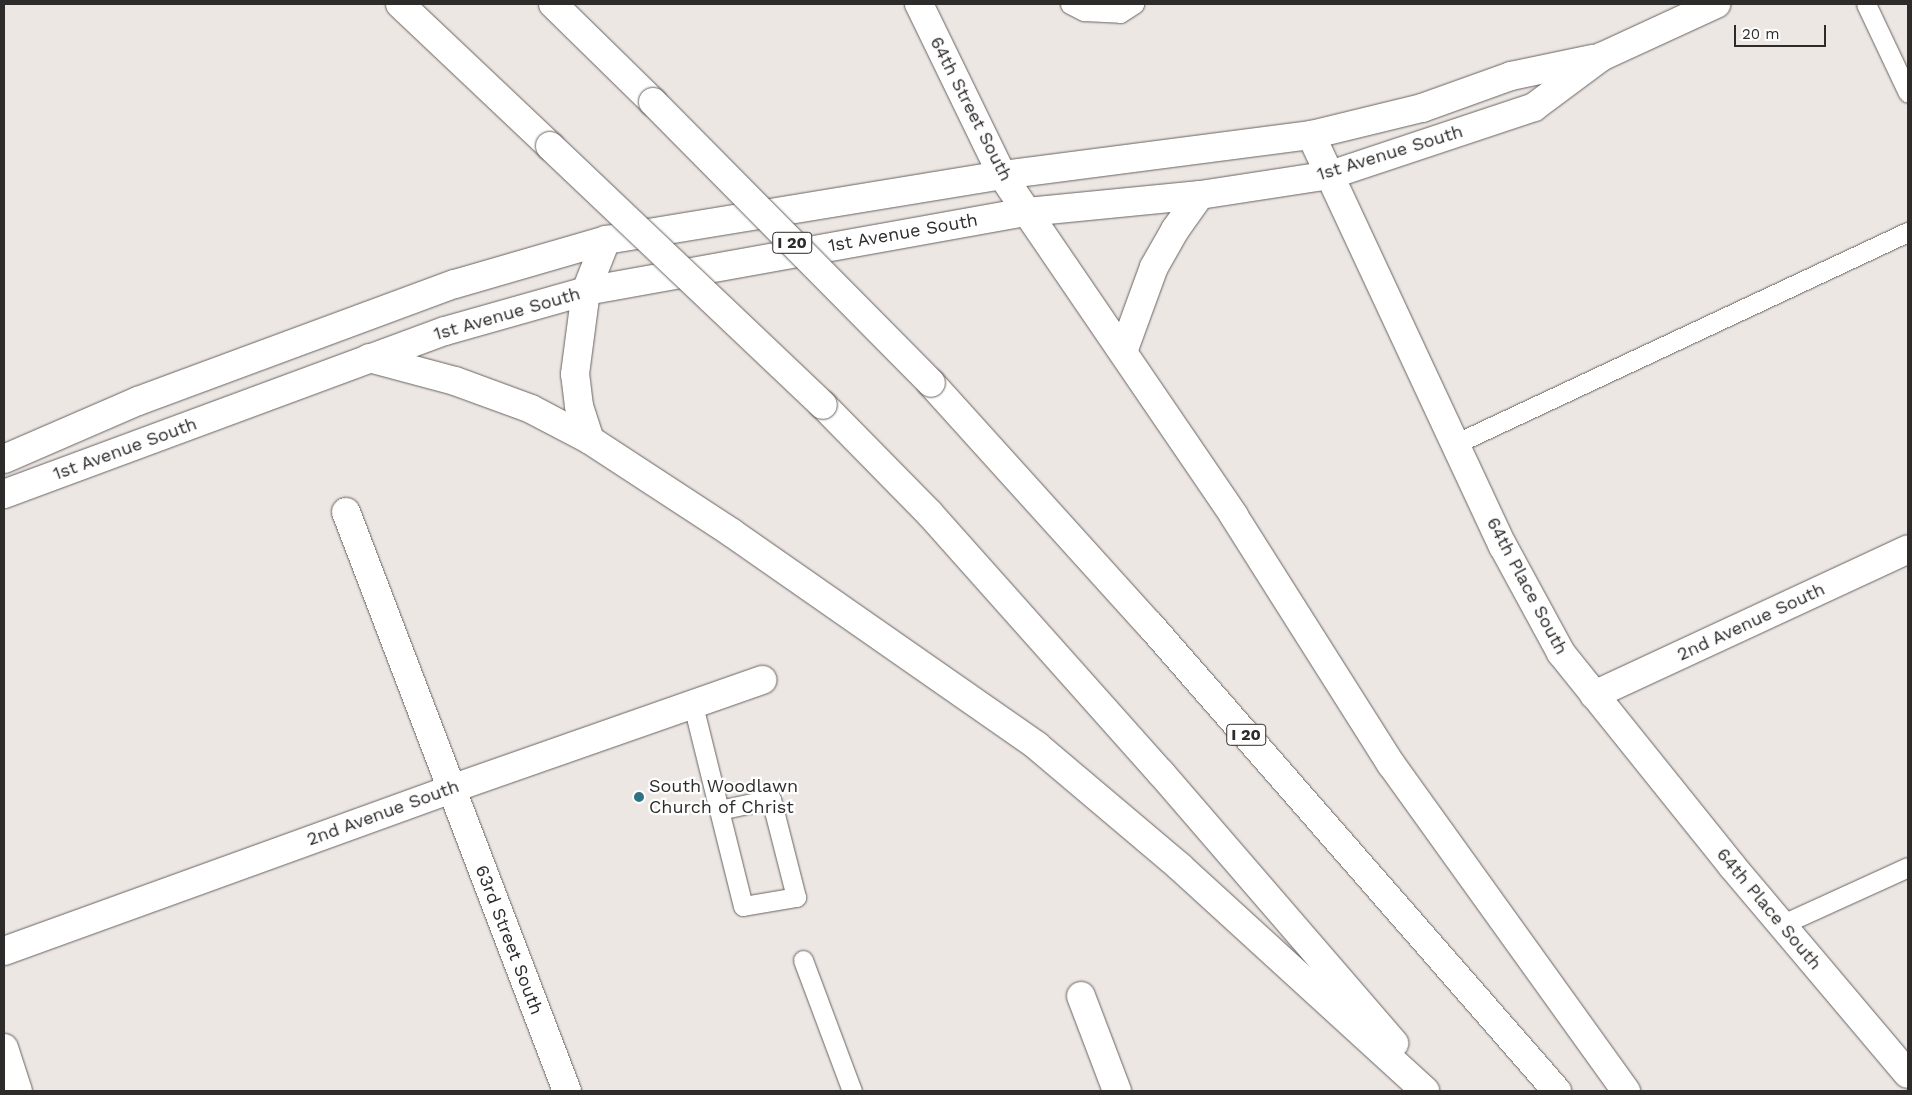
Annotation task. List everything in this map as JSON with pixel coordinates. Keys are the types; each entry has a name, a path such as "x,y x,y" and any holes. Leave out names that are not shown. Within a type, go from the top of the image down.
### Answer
{"main road":[{"path":"400,4 824,405 930,514 1161,772 1436,1091"},
{"name":"I 20","path":"553,4 653,102 931,384 1150,625 1557,1091"},
{"name":"64th Street South","path":"919,4 1002,175 1234,516 1391,764 1626,1091"},
{"name":"1st Avenue South","path":"4,494 454,328 586,290 1027,212 1200,195 1330,175 1534,106 1601,57 1716,4"},
{"name":"1st Avenue South","path":"4,459 138,401 455,284 606,240 1002,175 1311,135 1422,108 1511,76 1601,57"},
{"name":"64th Place South","path":"1311,135 1457,443 1503,546 1556,645 1732,866 1908,1074"},
{"path":"1123,352 1154,267 1200,195"},
{"path":"590,440 579,406 575,374 586,290 606,240"},
{"path":"369,358 455,381 531,409 590,440 732,533 1037,746 1180,867 1424,1091"},
{"name":"63rd Street South","path":"346,512 567,1091"},
{"name":"2nd Avenue South","path":"1594,695 1908,549"},
{"name":"2nd Avenue South","path":"4,951 451,789 763,680"},
{"path":"1081,996 1117,1091"},
{"path":"4,1048 18,1091"}],"lane":[{"path":"1070,4 1084,11 1120,13 1134,4"},
{"path":"1866,4 1908,93"},
{"path":"1457,443 1908,232"},
{"path":"694,704 719,810 743,906 796,897 771,799 719,810"},
{"path":"1783,924 1908,866"},
{"path":"803,960 852,1091"}],"place":[{"name":"South Woodlawn Church of Christ","path":"639,797"}]}
